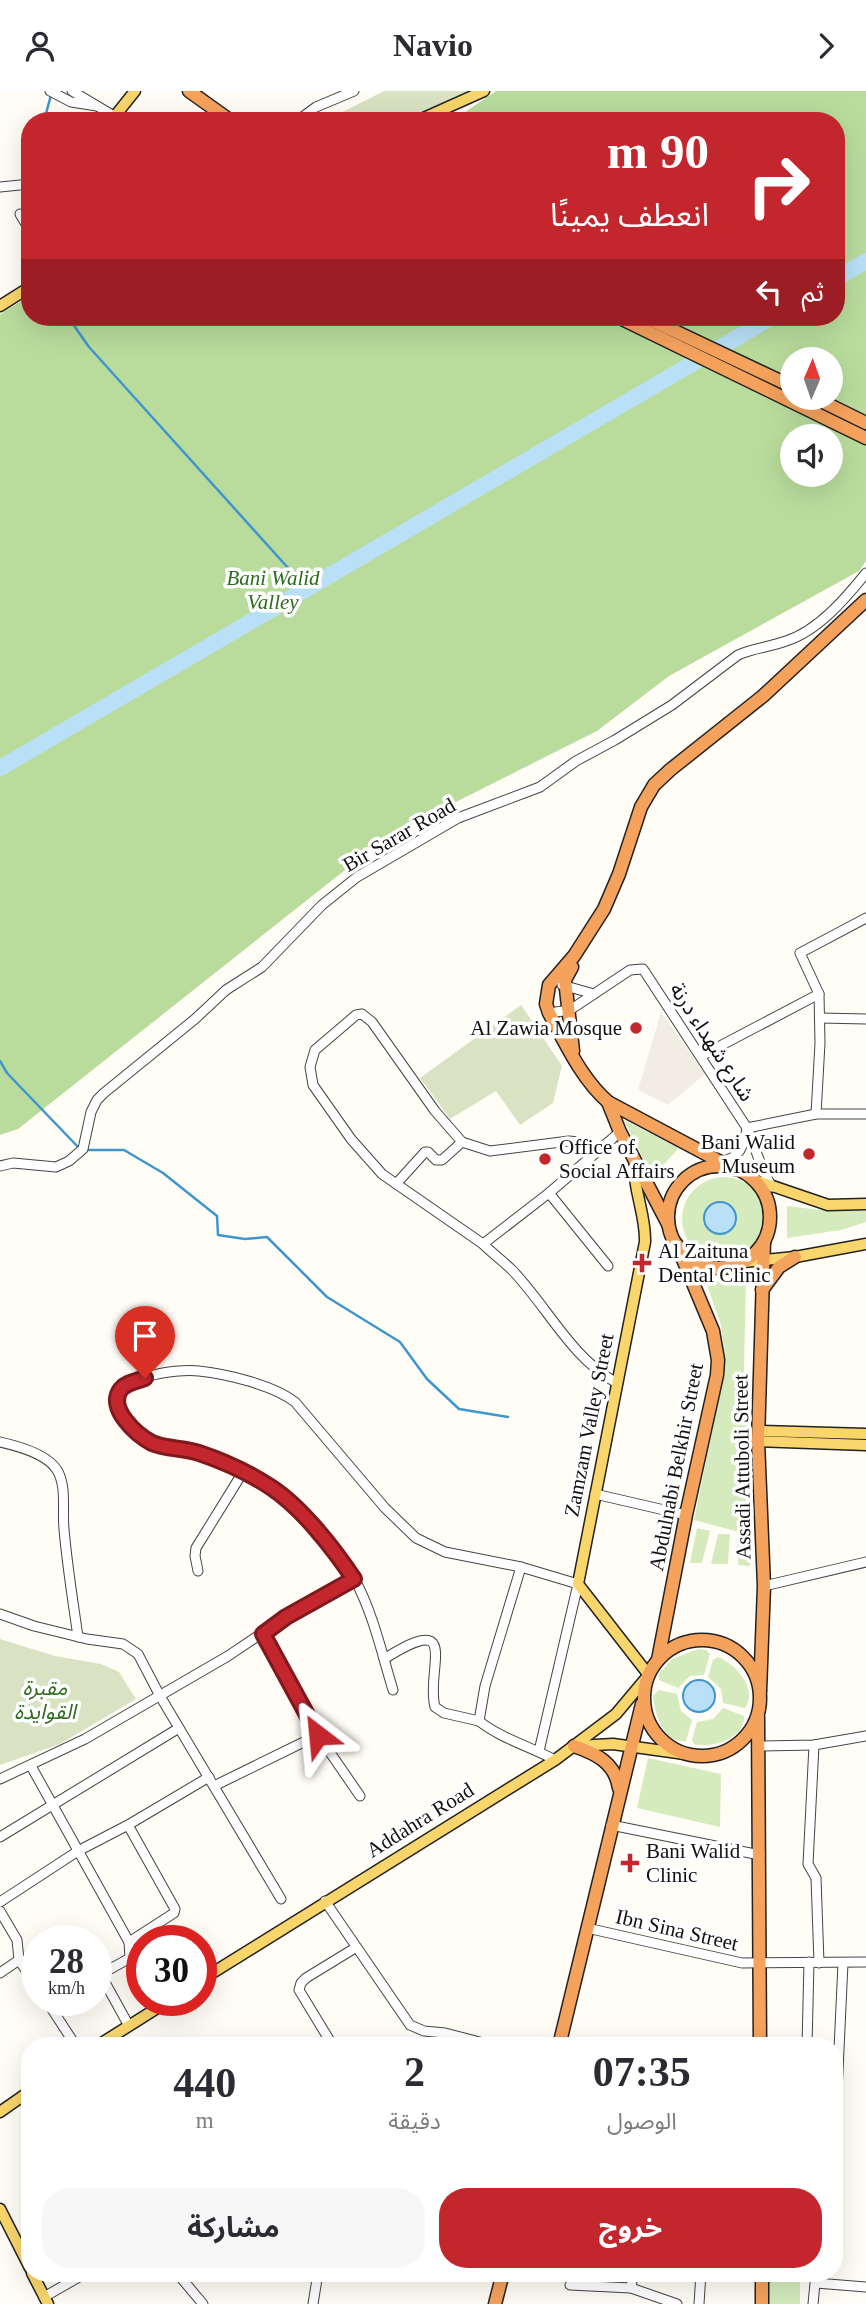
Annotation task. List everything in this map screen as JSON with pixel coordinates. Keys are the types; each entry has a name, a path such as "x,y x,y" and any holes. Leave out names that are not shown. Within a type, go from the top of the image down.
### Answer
{"highway":[{"path":"189,91 219,112"},
{"path":"636,326 866,438"},
{"path":"664,326 780,381"},
{"path":"840,410 866,423"},
{"path":"608,1102 620,1132 677,1245 691,1259 704,1266 718,1268 744,1262 756,1253 764,1242 769,1226 770,1210 765,1194 752,1179 608,1102 596,1091 576,1063 550,1013 546,998 551,981 574,956 604,909 619,874 641,807 654,786 670,770 764,696 866,600"},
{"path":"574,956 572,968 565,980 576,1063"},
{"path":"670,1229 668,1215 680,1185 704,1169 734,1169"},
{"name":"Assadi Attuboli Street","path":"760,1691 764,1586 759,1436 764,1242"},
{"name":"Abdulnabi Belkhir Street","path":"658,1660 718,1360 713,1331 677,1245"},
{"path":"762,1290 779,1267 795,1257"},
{"path":"561,2037 648,1676 658,1660 680,1644 691,1641 715,1641 726,1645 746,1659 758,1679 761,2037"},
{"path":"643,1697 648,1721 655,1732 673,1749 685,1754 709,1756 732,1748 750,1732 758,1710"},
{"path":"574,1746 604,1759 613,1770 620,1791"},
{"path":"495,2304 501,2282"},
{"path":"762,2282 762,2304"}],"main road":[{"path":"117,112 135,91"},
{"path":"437,112 484,91"},
{"path":"0,306 21,293"},
{"name":"Zamzam Valley Street","path":"578,1584 645,1242 644,1219 633,1177 635,1161"},
{"path":"752,1179 828,1205 866,1204"},
{"path":"744,1262 795,1257 866,1244"},
{"path":"759,1436 866,1434"},
{"path":"759,1436 866,1445"},
{"path":"578,1584 648,1676"},
{"name":"Addahra Road","path":"217,1970 555,1760 616,1714 648,1676"},
{"path":"574,1746 632,1745 685,1754"},
{"path":"112,2037 146,2016"},
{"path":"0,2112 21,2097"},
{"path":"0,2209 21,2250"},
{"path":"37,2282 46,2300"}],"street":[{"path":"50,91 71,102 97,106"},
{"path":"72,91 104,112"},
{"path":"309,112 354,91"},
{"path":"0,187 21,185"},
{"name":"Bir Sarar Road","path":"0,1166 12,1163 56,1167 69,1161 83,1149 91,1111 104,1093 195,1019 226,990 262,967 322,905 357,877 458,818 540,787 576,761 673,705 738,655 789,641 802,634 837,605 866,573"},
{"path":"816,1114 820,1018 818,994 800,953 866,918"},
{"name":"شارع شهداء درنة","path":"594,993 630,970 643,969 747,1128 760,1168 772,1187"},
{"path":"551,981 594,993"},
{"path":"550,1013 570,1010 594,993"},
{"path":"701,1056 818,994"},
{"path":"597,1152 569,1140 490,1151 462,1142 435,1111 372,1022 362,1014 356,1015 315,1050 311,1059 310,1076 313,1085 368,1160 396,1184 483,1244 512,1270 589,1362 617,1383"},
{"path":"820,1018 866,1020"},
{"path":"719,1162 738,1155 747,1128 816,1114 866,1114"},
{"path":"483,1244 620,1132"},
{"path":"396,1184 425,1152 436,1160 442,1160 462,1142"},
{"path":"549,1192 608,1266"},
{"path":"393,1691 365,1601 341,1558 272,1488 199,1453 155,1444 138,1434 119,1412 117,1399 121,1389 129,1383 162,1374 197,1371 219,1374 287,1396 304,1412 385,1508 416,1538 453,1555 521,1567 578,1584 539,1751"},
{"path":"0,1442 47,1460 56,1468 62,1480 64,1527 78,1637"},
{"path":"198,1571 195,1556 197,1548 243,1472"},
{"path":"595,1495 686,1515"},
{"path":"764,1586 866,1562"},
{"path":"479,1721 485,1686 521,1567"},
{"path":"0,1779 85,1739 263,1634 286,1617 354,1579"},
{"path":"0,1614 78,1637 123,1644 138,1654 160,1696 281,1899"},
{"path":"263,1634 318,1735 360,1796"},
{"path":"384,1659 410,1642 433,1644 437,1654 433,1690 435,1707 444,1713 479,1721 502,1737 555,1760"},
{"path":"0,1837 179,1728"},
{"path":"0,1902 78,1851 212,1782 318,1735"},
{"path":"760,1746 814,1745 866,1736"},
{"path":"808,2037 814,1962 816,1878 808,1864 814,1745"},
{"path":"31,1766 126,1937"},
{"path":"128,1825 174,1909 174,1913 155,1925"},
{"path":"611,1825 760,1856"},
{"path":"325,1901 410,2025 416,2029 460,2037"},
{"path":"0,1911 17,1940 21,1963"},
{"name":"Ibn Sina Street","path":"587,1928 741,1963 866,1962"},
{"path":"328,2037 299,1990 301,1983 355,1948"},
{"path":"0,1973 19,1960"},
{"path":"126,1960 103,1973 102,1977 129,2027"},
{"path":"840,2037 844,1963"},
{"path":"56,2016 70,2037"},
{"path":"46,2300 73,2282"},
{"path":"185,2282 203,2304"},
{"path":"313,2304 317,2282"},
{"path":"631,2288 632,2282"},
{"path":"698,2304 700,2282"},
{"path":"813,2304 816,2282"},
{"path":"838,2282 866,2287"},
{"path":"570,2285 631,2288 677,2304"}],"green space":[{"path":"384,91 477,91 430,112 343,112"},
{"name":"Bani Walid Valley","path":"496,91 866,91 866,561 859,571 669,676 597,731 388,836 18,1129 0,1135 0,314 21,301 21,326 845,326 845,112 465,112"},
{"path":"521,1005 562,1066 553,1103 520,1125 496,1091 450,1119 420,1078"},
{"path":"624,1120 679,1148 652,1177"},
{"path":"724,1177 747,1184 759,1196 766,1219 759,1242 747,1254 724,1261 701,1254 689,1242 682,1219 689,1196 701,1184"},
{"path":"787,1206 829,1211 866,1210 866,1222 841,1230 787,1238"},
{"path":"746,1278 744,1370 754,1536 694,1520 718,1402 724,1352 721,1325 706,1282"},
{"path":"697,1528 710,1531 702,1563 690,1563"},
{"path":"718,1534 730,1534 728,1564 711,1564"},
{"path":"737,1537 752,1539 750,1566 738,1565"},
{"name":"مقبرة القوايدة","path":"0,1639 55,1656 101,1664 119,1672 136,1699 60,1744 0,1765"},
{"path":"698,1649 706,1650 710,1654 704,1675 690,1676 678,1688 659,1680 659,1674 672,1659"},
{"path":"718,1657 731,1665 743,1678 749,1693 745,1708 723,1703 721,1689 708,1677 713,1660"},
{"path":"659,1690 677,1694 681,1711 692,1720 686,1741 671,1738 662,1726 653,1696"},
{"path":"723,1708 744,1716 739,1730 734,1736 718,1743 694,1744 692,1740 697,1722 713,1719"},
{"path":"648,1758 721,1774 720,1827 637,1808"},
{"path":"769,2282 800,2282 800,2304 769,2304"}],"shaded area":[{"path":"661,1012 705,1074 668,1105 638,1090"}],"water":[{"path":"720,1202 731,1207 736,1218 731,1229 720,1234 709,1229 704,1218 709,1207"},
{"path":"699,1680 710,1685 715,1696 710,1707 699,1712 688,1707 683,1696 688,1685"}],"waterway":[{"path":"46,112 51,95"},
{"name":"Bani Walid Valley","path":"845,274 866,261"},
{"path":"74,326 89,347 307,589"},
{"name":"Bani Walid Valley","path":"0,768 757,326"},
{"path":"0,1061 7,1073 79,1148"},
{"path":"85,1150 124,1150 163,1173 217,1216 218,1235 245,1239 267,1237 327,1297 400,1342 427,1379 459,1409 508,1417"}],"place":[{"name":"Al Zawia Mosque","path":"636,1028"},
{"name":"Bani Walid Museum","path":"809,1154"},
{"name":"Office of Social Affairs","path":"545,1159"},
{"name":"Al Zaituna Dental Clinic","path":"642,1263"},
{"name":"Bani Walid Clinic","path":"630,1863"}],"route":[{"path":"145,1378 129,1383 121,1389 117,1399 119,1412 138,1434 155,1444 199,1453 272,1488 341,1558 354,1579 286,1617 263,1634 318,1735"}]}
